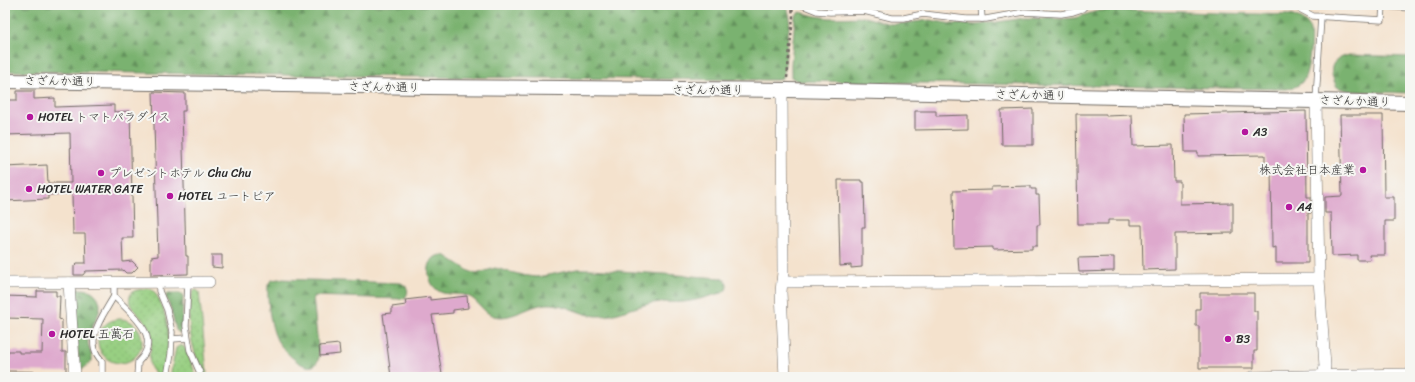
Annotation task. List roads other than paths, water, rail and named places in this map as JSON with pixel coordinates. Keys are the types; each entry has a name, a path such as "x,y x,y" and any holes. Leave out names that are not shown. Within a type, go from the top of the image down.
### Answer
{"street":[{"name":"さざんか通り","path":"5,80 445,87 785,85 1410,102"},
{"path":"785,85 781,292 785,377"},
{"path":"1316,100 1319,278 1325,366 1323,376"},
{"path":"782,282 1319,278"},
{"path":"5,283 209,282"},
{"path":"69,283 75,377"},
{"path":"1252,377 1410,374"}],"lane":[{"path":"802,5 817,10 830,12 864,12 892,18 904,18 923,14 966,19 982,19 1024,12 1061,14 1082,9 1086,5"},
{"path":"981,5 982,19"},
{"path":"1292,5 1313,16 1382,20 1383,6 1410,8"},
{"path":"1316,100 1320,16"},
{"path":"159,282 158,291 165,305 170,321 172,339 167,377"},
{"path":"188,282 186,313 187,338 194,362 200,373 200,377"},
{"path":"102,377 102,361 94,349 94,332 114,296 114,283"},
{"path":"114,296 143,326 146,333 148,342 146,350 138,362 137,377"},
{"path":"172,339 187,338"}],"place":[{"name":"HOTEL トマトパラダイス","path":"30,117"},
{"name":"A3","path":"1245,132"},
{"name":"株式会社日本産業","path":"1363,170"},
{"name":"プレゼントホテル Chu Chu","path":"101,173"},
{"name":"HOTEL WATER GATE","path":"29,189"},
{"name":"HOTEL ユートピア","path":"170,196"},
{"name":"A4","path":"1289,207"},
{"name":"HOTEL 五萬石","path":"52,334"},
{"name":"B3","path":"1228,339"}]}
